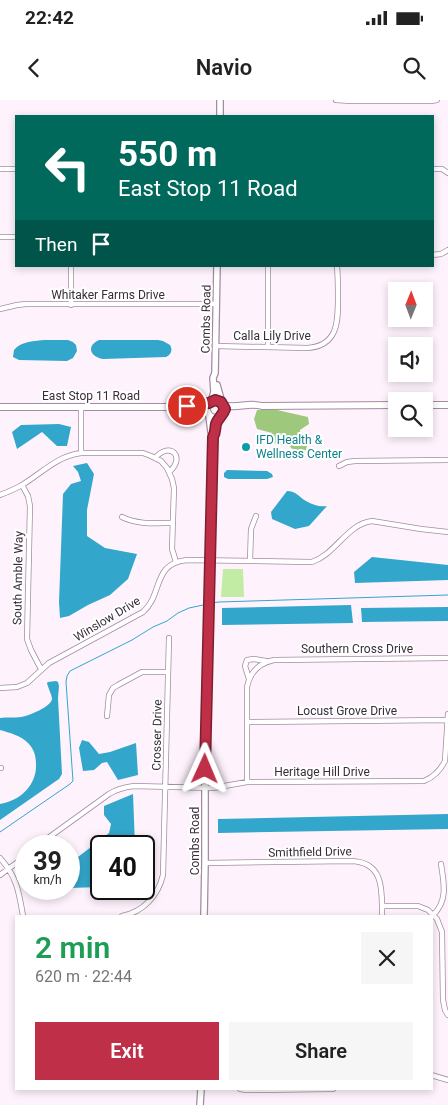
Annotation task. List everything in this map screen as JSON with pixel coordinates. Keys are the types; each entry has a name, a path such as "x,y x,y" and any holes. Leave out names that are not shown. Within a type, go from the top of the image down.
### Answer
{"main road":[{"path":"262,406 214,418 208,414 207,408 210,402 218,401 235,407 251,405 388,405"},
{"name":"East Stop 11 Road","path":"0,407 182,407 210,402"},
{"path":"221,416 225,410 223,404"},
{"path":"433,405 448,405"},
{"name":"East Stop 11 Road","path":"182,407 186,410 196,409 208,414"}],"street":[{"path":"220,100 220,115"},
{"path":"336,100 437,100"},
{"path":"0,169 15,169"},
{"path":"434,169 447,172"},
{"path":"0,237 15,237"},
{"path":"71,267 71,305"},
{"name":"Combs Road","path":"217,267 215,373 223,404"},
{"path":"268,267 268,347"},
{"name":"Calla Lily Drive","path":"216,346 311,347 326,341 334,331 338,321 338,267"},
{"name":"Whitaker Farms Drive","path":"0,310 17,305 216,304"},
{"name":"Combs Road","path":"210,402 214,392 213,378 215,373"},
{"path":"81,407 82,453"},
{"name":"Combs Road","path":"204,915 213,437 208,414"},
{"name":"Combs Road","path":"213,437 216,432 216,424 221,416"},
{"path":"155,458 165,450 171,451 177,458 176,464 169,472"},
{"path":"0,495 22,485 68,455 82,453 142,453 162,462 172,479 174,486 172,550 176,562 187,560 314,562 326,556 358,525 368,521 448,532"},
{"path":"339,466 355,461 448,460"},
{"name":"South Amble Way","path":"22,485 30,505 27,639 41,669"},
{"path":"250,561 251,530 256,516"},
{"path":"122,517 138,522 173,523"},
{"name":"Winslow Drive","path":"0,688 17,687 24,684 49,663 145,610 152,601 164,572 170,565 176,562"},
{"name":"Crosser Drive","path":"125,915 145,906 153,898 162,880 169,638"},
{"name":"Southern Cross Drive","path":"249,679 245,662 254,659 266,661 448,658"},
{"path":"247,782 247,687 252,672 266,661"},
{"path":"107,716 109,695 113,688 142,672 168,672"},
{"path":"447,720 448,714"},
{"name":"Heritage Hill Drive","path":"53,835 114,791 134,786 205,788 224,787 247,782 418,781 431,778 438,772 445,761 447,720"},
{"name":"Locust Grove Drive","path":"247,722 447,720"},
{"path":"0,858 9,868 15,879 19,891 22,915"},
{"name":"Smithfield Drive","path":"205,863 351,860 361,862 371,867 378,876 382,886 382,915"},
{"path":"0,875 15,864"},
{"path":"433,914 441,906 445,895 440,864"},
{"path":"382,906 418,906 433,914 440,924 445,974 443,1004 448,1015"},
{"path":"433,1076 448,1080"},
{"path":"200,1105 201,1090"}],"green space":[{"path":"257,410 277,410 308,417 309,424 300,430 300,433 309,438 306,450 298,452 291,448 289,444 284,446 271,442 272,433 257,429 254,419"},
{"path":"223,569 243,569 244,597 221,597"}],"water":[{"path":"45,340 68,340 76,345 77,351 73,358 67,361 19,360 13,357 14,350 20,345"},
{"path":"99,340 158,340 170,345 171,352 166,357 103,359 95,356 91,351 92,345"},
{"path":"59,424 71,427 67,446 57,446 42,432 17,449 12,432 21,425"},
{"path":"87,463 94,474 87,510 87,536 105,548 137,554 128,579 110,595 69,616 60,618 63,494 71,484 81,481 78,472 73,466"},
{"path":"227,470 267,471 273,477 267,479 228,479 224,477 224,473"},
{"path":"287,491 295,493 314,505 327,506 309,526 295,529 272,519 271,512"},
{"path":"372,557 448,565 448,580 355,583 354,572"},
{"path":"351,605 353,623 222,625 222,608"},
{"path":"448,607 448,621 362,622 361,608"},
{"path":"56,681 59,686 62,774 59,779 0,820 0,804 20,796 34,779 36,758 32,748 25,740 0,730 0,718 24,716 44,708 52,699 47,683"},
{"path":"82,740 89,742 99,754 136,743 138,775 118,780 107,762 102,763 94,770 83,771 79,748"},
{"path":"133,794 135,835 106,835 109,833 111,824 104,815 104,806"},
{"path":"448,814 448,829 218,833 218,819"},
{"path":"90,848 90,887 80,888 80,855"}],"waterway":[{"path":"211,603 448,595"},
{"path":"0,832 73,781 66,682 70,671 132,640 178,613 189,608 208,604"}],"place":[{"name":"IFD Health & Wellness Center","path":"246,447"}],"route":[{"path":"187,406 209,403 215,400 221,402 225,409 224,414 216,424 216,432 213,437 205,769"}]}
